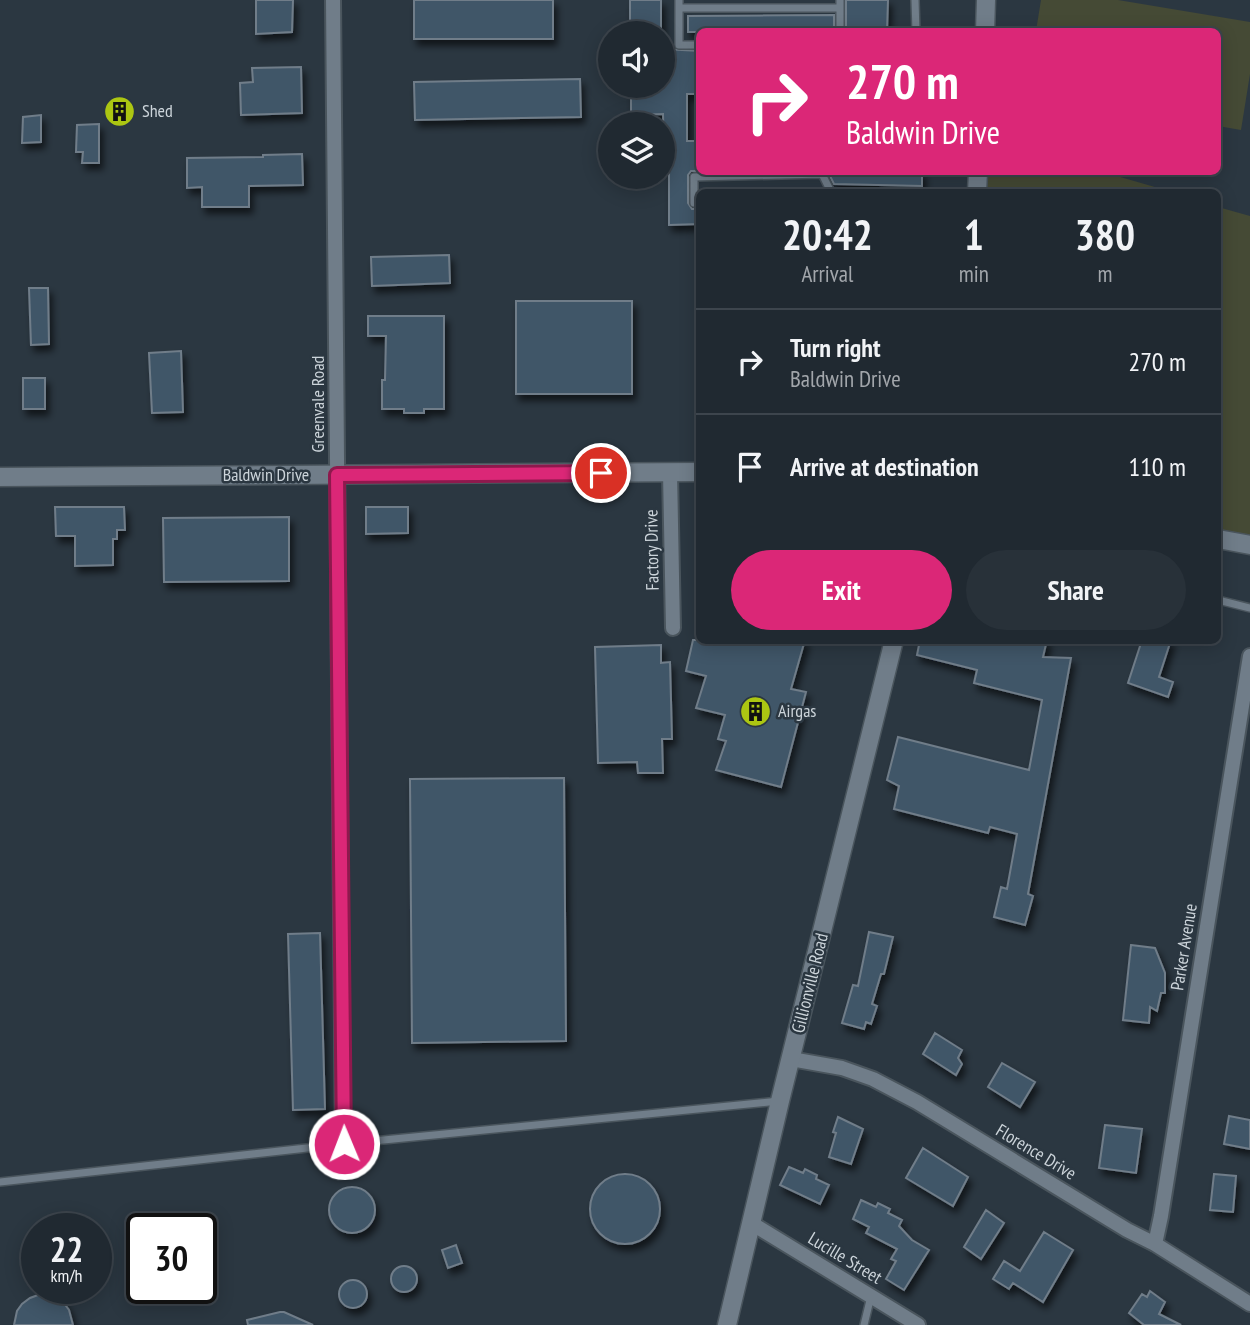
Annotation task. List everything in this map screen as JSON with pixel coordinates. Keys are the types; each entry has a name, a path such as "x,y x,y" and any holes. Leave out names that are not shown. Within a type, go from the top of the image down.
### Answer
{"main road":[{"path":"985,28 986,0"},
{"name":"Baldwin Drive","path":"0,477 696,472"},
{"path":"1221,539 1250,545"},
{"name":"Gillionville Road","path":"727,1325 893,644"}],"street":[{"name":"Greenvale Road","path":"333,0 344,1144"},
{"name":"Factory Drive","path":"670,472 673,628"},
{"name":"Parker Avenue","path":"1155,1244 1250,656"},
{"name":"Florence Drive","path":"791,1059 842,1068 873,1079 917,1102 1250,1304"},
{"name":"Lucille Street","path":"751,1223 918,1325"}],"lane":[{"path":"915,0 916,28"},
{"path":"696,45 680,46 679,4 840,4 840,28"},
{"path":"696,203 694,177 779,175"},
{"path":"1221,601 1250,608"},
{"path":"0,1182 344,1144 780,1101"},
{"path":"864,1325 871,1296"}],"green space":[{"path":"1041,0 1118,0 1250,22 1250,74 1241,130 1221,127 1221,28 1036,28"},
{"path":"980,175 1113,175 1162,189 978,189"},
{"path":"1221,208 1250,216 1250,543 1221,538"}],"building":[{"path":"256,0 293,0 292,32 256,34"},
{"path":"414,0 553,0 553,39 414,39"},
{"path":"630,0 661,0 661,21 630,21"},
{"path":"846,0 888,0 887,28 846,28"},
{"path":"834,15 834,28 696,28 696,32 688,32 688,16"},
{"path":"675,50 696,51 696,94 687,94 687,141 696,141 696,171 691,171 688,175 688,203 692,209 696,209 696,224 669,225 669,189 675,189 675,112 631,112 631,98 675,98"},
{"path":"301,67 302,113 241,115 240,83 253,82 252,68"},
{"path":"580,79 581,117 415,120 414,82"},
{"path":"41,115 41,142 22,143 23,117"},
{"path":"99,124 99,163 82,163 83,152 76,152 77,125"},
{"path":"302,154 303,185 249,186 249,207 202,207 202,187 187,188 187,158"},
{"path":"830,175 922,175 922,186 834,184"},
{"path":"449,255 450,283 372,286 371,257"},
{"path":"29,288 48,288 49,344 31,345"},
{"path":"516,301 632,301 632,394 516,394"},
{"path":"368,316 444,316 444,409 404,413 404,409 382,409 386,336 368,336"},
{"path":"181,351 183,412 152,413 149,353"},
{"path":"23,378 45,378 45,409 23,409"},
{"path":"55,507 124,507 125,530 117,530 117,539 113,539 113,565 75,566 75,536 56,536"},
{"path":"366,507 408,507 408,533 366,534"},
{"path":"289,517 289,581 164,582 163,518"},
{"name":"Airgas","path":"693,640 696,640 696,644 804,644 791,689 806,692 781,787 716,770 726,741 718,739 725,715 696,708 706,676 686,671"},
{"path":"919,644 1046,644 1043,657 1071,658 1028,894 1033,896 1025,925 994,917 1001,887 1007,889 1017,834 990,827 988,833 894,809 899,786 887,780 898,737 1029,770 1042,700 974,683 977,670 917,655"},
{"path":"1141,644 1170,644 1159,677 1173,682 1168,697 1128,683"},
{"path":"661,645 661,663 670,662 672,739 662,739 663,773 638,773 637,762 598,763 595,647"},
{"path":"564,778 566,1041 412,1043 410,779"},
{"path":"869,932 893,937 884,974 881,974 872,1004 877,1006 871,1024 866,1022 864,1029 842,1023 853,985 858,986"},
{"path":"320,933 325,1109 293,1110 288,934"},
{"path":"1131,945 1155,948 1165,973 1165,993 1161,993 1157,1011 1150,1007 1149,1023 1123,1020"},
{"path":"935,1033 962,1050 958,1058 962,1064 956,1075 923,1054"},
{"path":"1002,1063 1035,1082 1020,1107 988,1087"},
{"path":"1229,1116 1250,1120 1250,1149 1224,1144"},
{"path":"838,1117 863,1129 851,1164 829,1157"},
{"path":"1105,1125 1142,1129 1136,1173 1099,1168"},
{"path":"923,1148 968,1177 953,1206 906,1178"},
{"path":"789,1167 803,1173 805,1169 817,1175 816,1179 829,1185 820,1204 780,1185"},
{"path":"625,1174 650,1184 660,1209 650,1234 625,1244 600,1234 590,1209 600,1184"},
{"path":"1214,1174 1236,1176 1233,1212 1210,1210"},
{"path":"352,1187 368,1194 375,1210 368,1226 352,1233 336,1226 329,1210 336,1194"},
{"path":"861,1200 876,1207 878,1203 890,1209 888,1213 902,1220 899,1226 912,1240 929,1250 904,1290 886,1279 896,1261 891,1259 897,1249 866,1233 869,1227 853,1219"},
{"path":"986,1210 1004,1223 981,1259 964,1247"},
{"path":"1044,1232 1073,1250 1043,1302 1013,1283 1009,1289 993,1279 1004,1261 1020,1271"},
{"path":"456,1245 462,1263 448,1268 442,1250"},
{"path":"404,1266 413,1270 417,1279 413,1288 404,1292 395,1288 391,1279 395,1270"},
{"path":"353,1280 363,1284 367,1294 363,1304 353,1308 343,1304 339,1294 343,1284"},
{"path":"1150,1291 1165,1302 1159,1314 1181,1325 1144,1325 1129,1313 1142,1294 1147,1297"},
{"path":"22,1304 64,1304 73,1325 14,1325 17,1311"},
{"path":"280,1312 313,1325 248,1325 247,1320"}],"place":[{"name":"Shed","path":"119,111"},
{"name":"Airgas","path":"755,711"}],"route":[{"path":"344,1144 337,475 601,473"}]}
